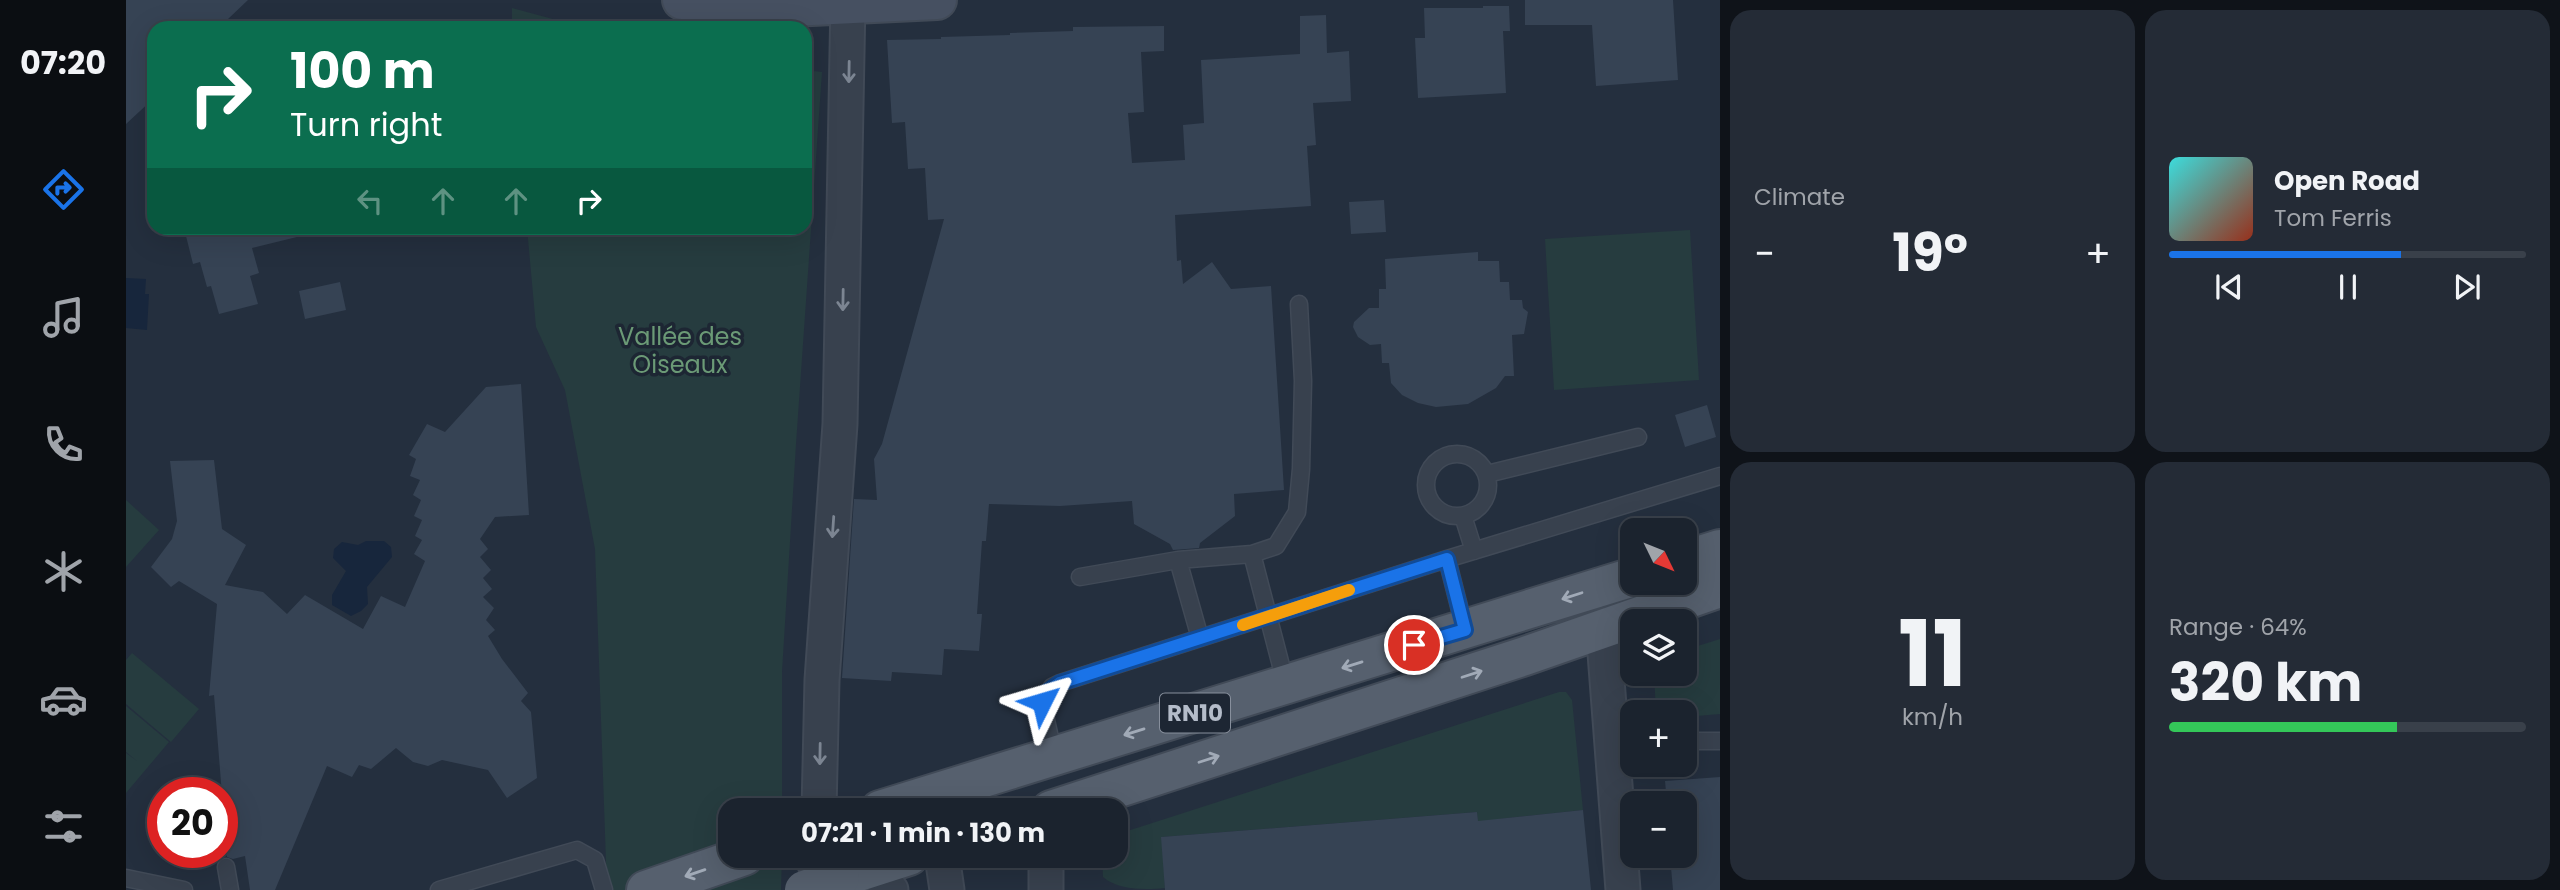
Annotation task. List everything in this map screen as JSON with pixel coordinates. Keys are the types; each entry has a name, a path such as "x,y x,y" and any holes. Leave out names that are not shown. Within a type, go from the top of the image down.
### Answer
{"main road":[{"path":"1698,556 1720,549"},
{"name":"RN10","path":"919,798 1620,581"},
{"name":"RN10","path":"1088,798 1512,661 1720,588"},
{"path":"646,890 718,865"},
{"path":"804,890 872,868"}],"street":[{"path":"682,0 739,7 937,0"},
{"path":"819,798 822,680 840,424 848,2"},
{"path":"1603,627 1620,731"},
{"path":"1622,777 1623,890"},
{"path":"944,868 947,890"},
{"path":"1046,868 1046,890"}],"lane":[{"path":"1080,578 1178,560 1252,554 1276,545 1297,512 1303,381 1299,304"},
{"path":"1487,474 1638,436"},
{"path":"1451,454 1472,457 1481,464 1489,484 1482,505 1463,516 1442,513 1433,506 1426,486 1427,475 1433,465 1451,454"},
{"path":"1054,757 1042,702 1052,687 1447,559 1720,476"},
{"path":"1463,516 1474,551"},
{"path":"1252,554 1286,685"},
{"path":"1447,559 1465,630"},
{"path":"1178,560 1200,638"},
{"path":"1697,741 1720,741"},
{"path":"439,890 577,850 595,860 604,890"},
{"path":"226,868 230,890"},
{"path":"126,878 184,890"}],"green space":[{"path":"512,8 560,21 512,21"},
{"name":"Vallée des Oiseaux","path":"812,71 822,72 812,215"},
{"path":"1690,230 1699,380 1554,390 1545,239"},
{"name":"Vallée des Oiseaux","path":"528,235 811,235 782,672 782,798 718,798 718,868 782,868 781,890 607,890 595,549 565,390 536,327"},
{"path":"126,500 159,530 126,567"},
{"path":"1720,639 1720,714 1697,716 1697,700 1655,700 1655,686 1697,686 1697,646"},
{"path":"132,653 199,709 171,742 126,704 126,660"},
{"path":"1559,692 1566,692 1572,700 1583,810 1499,819 1483,890 1477,812 1162,837 1165,888 1124,887 1103,877 1103,868 1128,868 1128,831"},
{"path":"126,706 169,742 126,793 126,753 137,761 126,752"}],"water":[{"path":"126,278 146,279 145,294 149,294 147,330 126,328"},
{"path":"366,541 384,541 391,547 392,557 367,587 368,604 351,616 332,605 332,595 346,571 333,558 334,549 342,542 358,545"}],"building":[{"path":"126,0 248,0 228,21 147,21 147,104 126,124"},
{"path":"1525,0 1673,0 1678,80 1596,86 1592,25 1525,25"},
{"path":"1509,6 1510,31 1503,31 1506,93 1418,98 1415,38 1425,38 1424,8"},
{"path":"1326,15 1327,53 1349,51 1351,101 1313,103 1316,145 1307,146 1311,206 1175,215 1177,261 1181,260 1183,284 1212,262 1231,289 1271,286 1284,490 1234,494 1235,516 1200,543 1199,548 1173,550 1170,544 1134,524 1132,501 1060,506 989,504 986,541 982,541 977,614 982,614 979,651 944,649 942,675 892,672 891,681 842,678 854,499 877,500 874,459 882,444 944,219 928,220 925,168 908,169 905,122 892,123 887,40 1073,31 1073,27 1164,26 1164,51 1141,52 1144,112 1128,113 1132,163 1185,160 1183,125 1204,123 1201,60 1300,54 1300,16"},
{"path":"1384,200 1386,232 1351,234 1349,202"},
{"path":"186,235 301,235 252,248 259,273 250,276 258,304 219,314 200,262 193,264"},
{"path":"1478,252 1478,261 1499,261 1500,282 1509,282 1510,300 1522,300 1523,308 1528,312 1524,334 1512,335 1514,376 1505,376 1496,388 1468,404 1436,407 1418,403 1402,395 1391,383 1389,363 1382,363 1381,344 1370,345 1358,337 1353,327 1354,322 1369,308 1379,308 1379,289 1386,289 1385,259"},
{"path":"340,282 346,310 305,319 299,291"},
{"path":"521,384 529,515 495,517 480,539 488,549 480,557 491,570 483,578 492,589 483,597 494,608 486,620 495,630 488,636 528,693 521,701 531,712 537,778 507,798 488,770 442,760 428,766 413,762 396,748 371,769 359,765 352,777 327,766 275,890 250,890 245,856 238,858 238,777 221,777 214,695 209,696 217,604 179,581 171,587 151,567 172,539 177,521 170,461 214,460 222,529 246,545 225,585 263,592 287,614 305,595 363,629 381,596 405,607 425,561 414,554 422,540 415,536 422,520 414,516 421,500 413,495 420,480 410,476 416,459 409,455 427,424 445,432 486,387"},
{"path":"1707,405 1716,437 1685,447 1675,415"},
{"path":"1720,777 1720,890 1673,890 1671,868 1697,868 1697,791 1666,791 1665,781"},
{"path":"1583,810 1591,890 1165,890 1161,837 1477,812 1478,821"}],"slow traffic":[{"path":"1243,625 1349,590"}],"route":[{"path":"1042,702 1046,693 1060,683 1447,559 1465,630 1414,645"}]}
